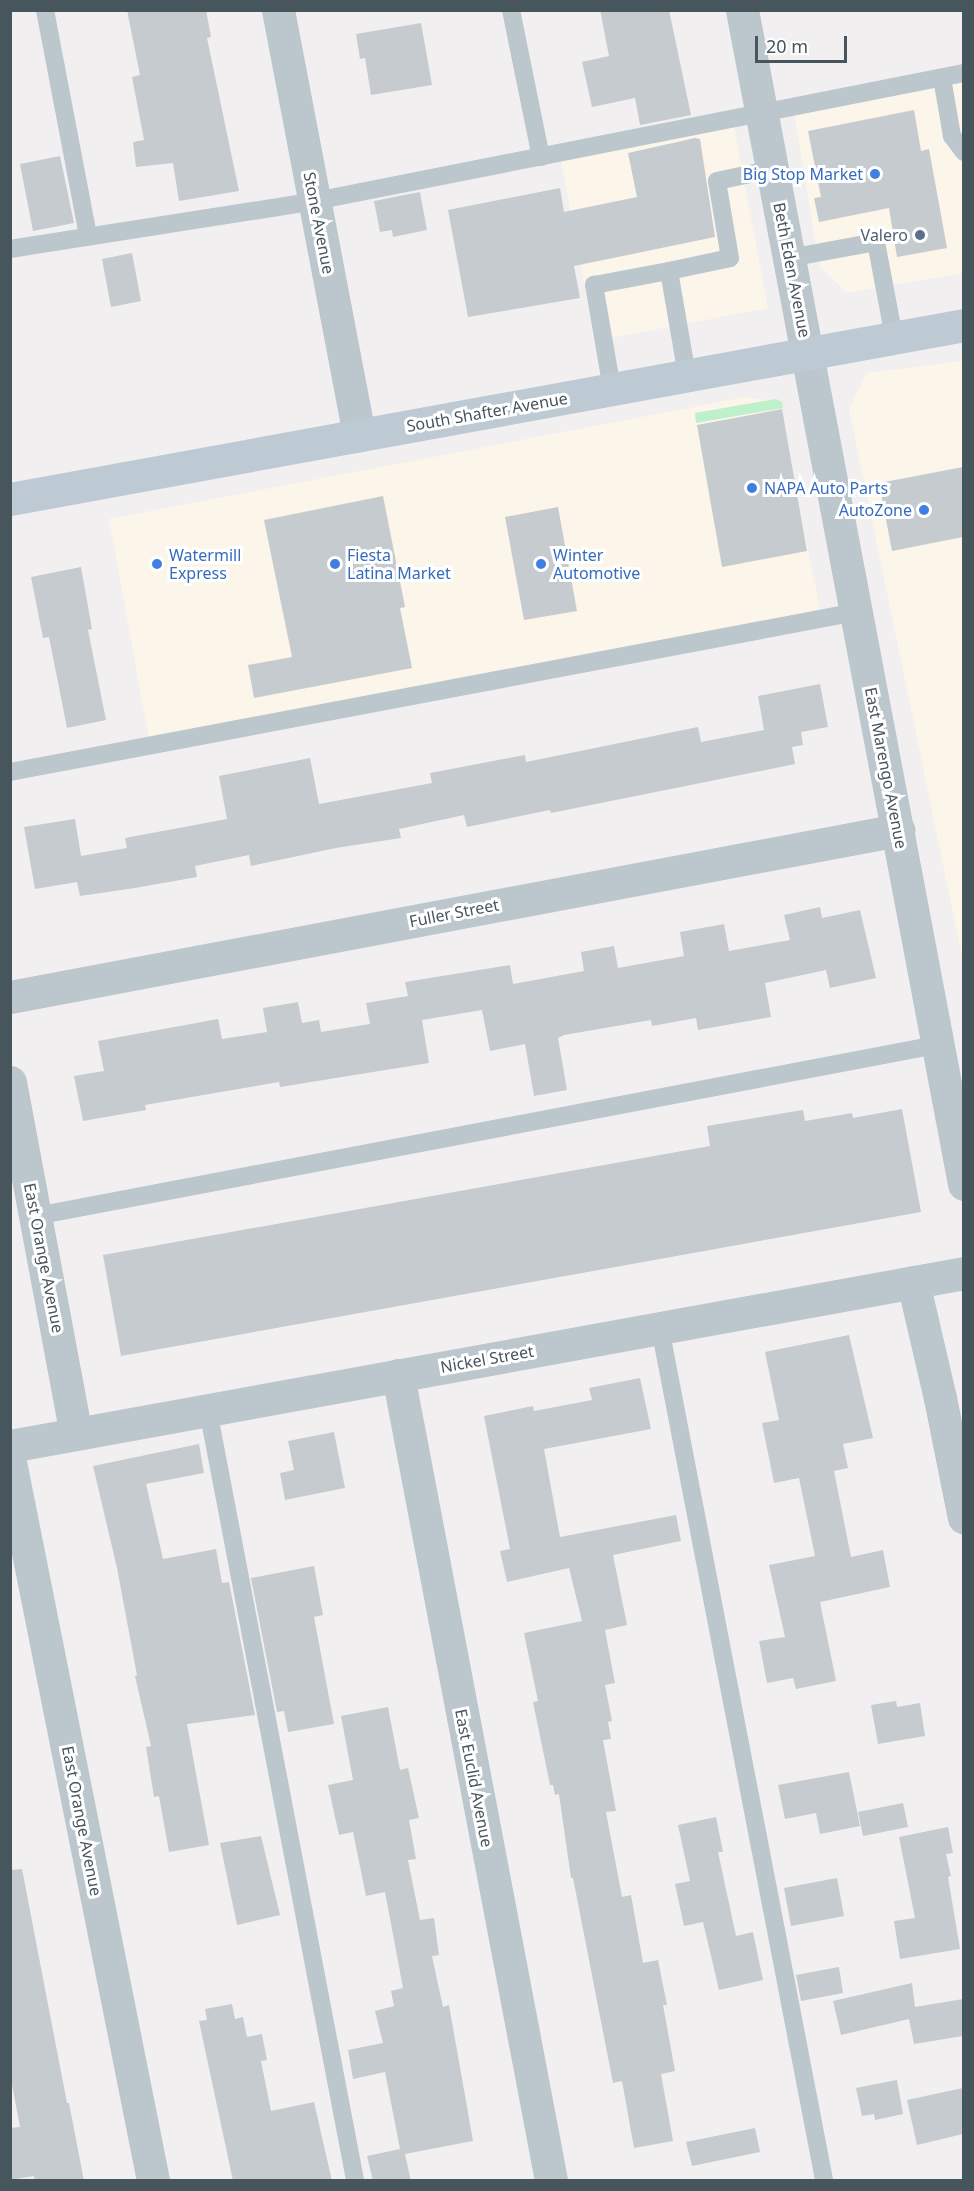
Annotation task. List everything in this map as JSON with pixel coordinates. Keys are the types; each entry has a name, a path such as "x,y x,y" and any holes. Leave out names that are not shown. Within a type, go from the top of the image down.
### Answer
{"main road":[{"name":"South Shafter Avenue","path":"10,499 963,325"}],"street":[{"name":"Stone Avenue","path":"278,10 359,435"},
{"name":"Beth Eden Avenue","path":"742,10 807,353"},
{"name":"East Marengo Avenue","path":"807,353 963,1184"},
{"name":"Fuller Street","path":"10,997 898,830"},
{"name":"East Orange Avenue","path":"10,1082 76,1434"},
{"name":"Nickel Street","path":"10,1446 963,1273"},
{"path":"913,1282 940,1398 963,1518"},
{"name":"East Euclid Avenue","path":"398,1375 551,2181"},
{"name":"East Orange Avenue","path":"10,1461 153,2181"}],"lane":[{"path":"45,10 88,235"},
{"path":"511,10 541,158"},
{"path":"10,249 315,201 963,73"},
{"path":"942,78 952,136 963,152"},
{"path":"612,388 594,285 730,258 717,181 772,169"},
{"path":"789,258 876,242 894,337"},
{"path":"669,271 687,375"},
{"path":"10,772 857,612"},
{"path":"36,1216 937,1045"},
{"path":"660,1328 824,2181"},
{"path":"208,1410 355,2181"}],"shaded area":[{"path":"963,67 963,273 847,293 819,266 793,105"},
{"path":"734,127 768,308 595,341 561,160"},
{"path":"963,361 963,961 849,409 867,373"},
{"path":"746,397 778,402 822,619 150,745 109,519"}],"green space":[{"path":"776,399 782,402 783,408 696,423 695,413"}],"building":[{"path":"127,10 206,10 211,37 207,38 239,191 179,201 173,163 136,167 133,142 144,140 132,77 140,75"},
{"path":"600,10 669,10 691,115 640,125 635,98 592,107 582,62 609,56"},
{"path":"421,23 432,85 371,95 365,58 360,59 356,34"},
{"name":"Big Stop Market","path":"914,110 921,151 929,149 947,248 897,257 889,208 819,222 814,198 821,197 808,131"},
{"path":"695,138 700,139 715,237 574,266 580,298 468,317 448,210 560,188 564,212 637,197 628,153"},
{"path":"60,156 74,223 33,231 20,164"},
{"path":"420,192 427,230 393,237 392,230 380,232 374,201"},
{"path":"132,253 141,301 111,307 102,259"},
{"name":"NAPA Auto Parts","path":"782,409 807,551 722,567 697,425"},
{"name":"AutoZone","path":"963,467 963,537 892,551 879,483"},
{"name":"Fiesta Latina Market","path":"383,496 405,607 400,608 412,668 254,698 248,665 292,657 264,520"},
{"name":"Winter Automotive","path":"558,507 577,611 524,620 505,517"},
{"path":"81,567 92,629 88,630 106,720 67,728 49,637 43,638 31,577"},
{"path":"820,684 828,727 801,732 803,745 792,747 795,764 551,813 550,810 467,827 464,815 399,829 401,838 336,848 251,866 249,855 195,866 197,877 135,888 80,896 77,882 35,889 24,827 75,819 81,856 127,848 125,838 227,819 219,776 310,758 319,804 432,783 430,773 525,755 526,762 698,727 701,742 764,730 758,696"},
{"path":"820,907 822,918 860,910 876,978 830,988 826,970 765,983 771,1017 698,1030 696,1018 652,1026 651,1020 564,1035 558,1038 567,1090 534,1096 525,1044 490,1051 482,1010 422,1020 429,1063 280,1087 279,1082 145,1105 146,1110 83,1121 74,1076 104,1071 98,1041 218,1019 222,1039 267,1032 263,1008 298,1002 302,1023 319,1020 321,1032 370,1024 366,1003 408,996 405,982 510,965 513,984 584,971 581,952 614,946 618,968 684,956 680,932 724,924 729,951 790,940 784,915"},
{"path":"902,1109 921,1212 121,1356 103,1255 710,1146 707,1126 803,1110 805,1121 852,1113 853,1118"},
{"path":"849,1335 873,1438 843,1444 848,1468 834,1471 851,1557 883,1550 890,1587 820,1602 836,1681 796,1689 793,1678 767,1683 759,1641 785,1637 769,1565 815,1556 799,1478 774,1483 762,1423 779,1420 765,1352"},
{"path":"640,1378 651,1429 544,1449 560,1537 676,1515 681,1541 613,1555 627,1625 605,1630 615,1683 605,1685 612,1721 608,1722 611,1739 603,1740 616,1811 606,1812 622,1897 631,1895 643,1963 658,1960 667,2005 663,2005 675,2071 661,2074 673,2141 634,2148 622,2081 613,2083 573,1878 571,1878 559,1794 555,1795 553,1785 550,1785 533,1702 538,1701 524,1633 582,1621 569,1568 507,1582 500,1551 510,1549 484,1416 533,1406 534,1411 592,1400 589,1388"},
{"path":"334,1432 345,1488 285,1500 280,1473 294,1470 288,1441"},
{"path":"199,1444 204,1473 146,1484 163,1559 216,1549 222,1583 229,1582 255,1715 187,1724 209,1845 169,1852 159,1796 154,1797 146,1747 151,1746 135,1676 137,1675 117,1568 93,1466"},
{"path":"314,1566 323,1615 314,1617 334,1724 288,1732 284,1711 277,1712 251,1578"},
{"path":"896,1701 897,1707 920,1703 925,1736 878,1744 871,1705"},
{"path":"388,1707 400,1770 408,1768 419,1818 409,1820 416,1859 408,1860 420,1920 434,1918 439,1955 432,1956 443,2007 449,2005 473,2141 405,2154 411,2181 373,2181 367,2156 400,2149 385,2072 353,2079 348,2050 383,2043 375,2011 394,2006 391,1991 403,1988 385,1892 366,1896 353,1832 339,1835 328,1785 353,1780 341,1716"},
{"path":"849,1772 860,1826 820,1834 816,1813 785,1819 778,1785"},
{"path":"903,1803 908,1827 863,1836 858,1812"},
{"path":"716,1817 723,1852 718,1852 736,1936 753,1932 763,1980 719,1990 703,1922 684,1926 675,1884 690,1881 678,1825"},
{"path":"948,1827 953,1853 946,1854 951,1876 948,1877 960,1949 900,1959 894,1921 915,1918 899,1837"},
{"path":"261,1836 280,1915 237,1925 220,1843"},
{"path":"22,1869 84,2181 35,2181 34,2176 10,2180 10,2128 20,2127 10,2074 10,1870"},
{"path":"837,1878 844,1916 791,1926 784,1888"},
{"path":"839,1967 843,1993 801,2001 796,1975"},
{"path":"912,1983 915,2007 963,1999 963,2036 914,2044 909,2019 841,2035 833,2001"},
{"path":"232,2004 235,2019 243,2017 247,2037 262,2034 267,2060 261,2061 271,2111 314,2102 332,2181 233,2181 199,2021 207,2020 205,2009"},
{"path":"897,2080 903,2114 875,2120 874,2114 862,2116 856,2088"},
{"path":"963,2088 963,2134 917,2145 907,2100"},
{"path":"755,2128 760,2152 692,2166 686,2142"}],"place":[{"name":"Big Stop Market","path":"875,174"},
{"name":"Valero","path":"920,235"},
{"name":"NAPA Auto Parts","path":"752,488"},
{"name":"AutoZone","path":"924,510"},
{"name":"Watermill Express","path":"157,564"},
{"name":"Fiesta Latina Market","path":"335,564"},
{"name":"Winter Automotive","path":"541,564"}]}
